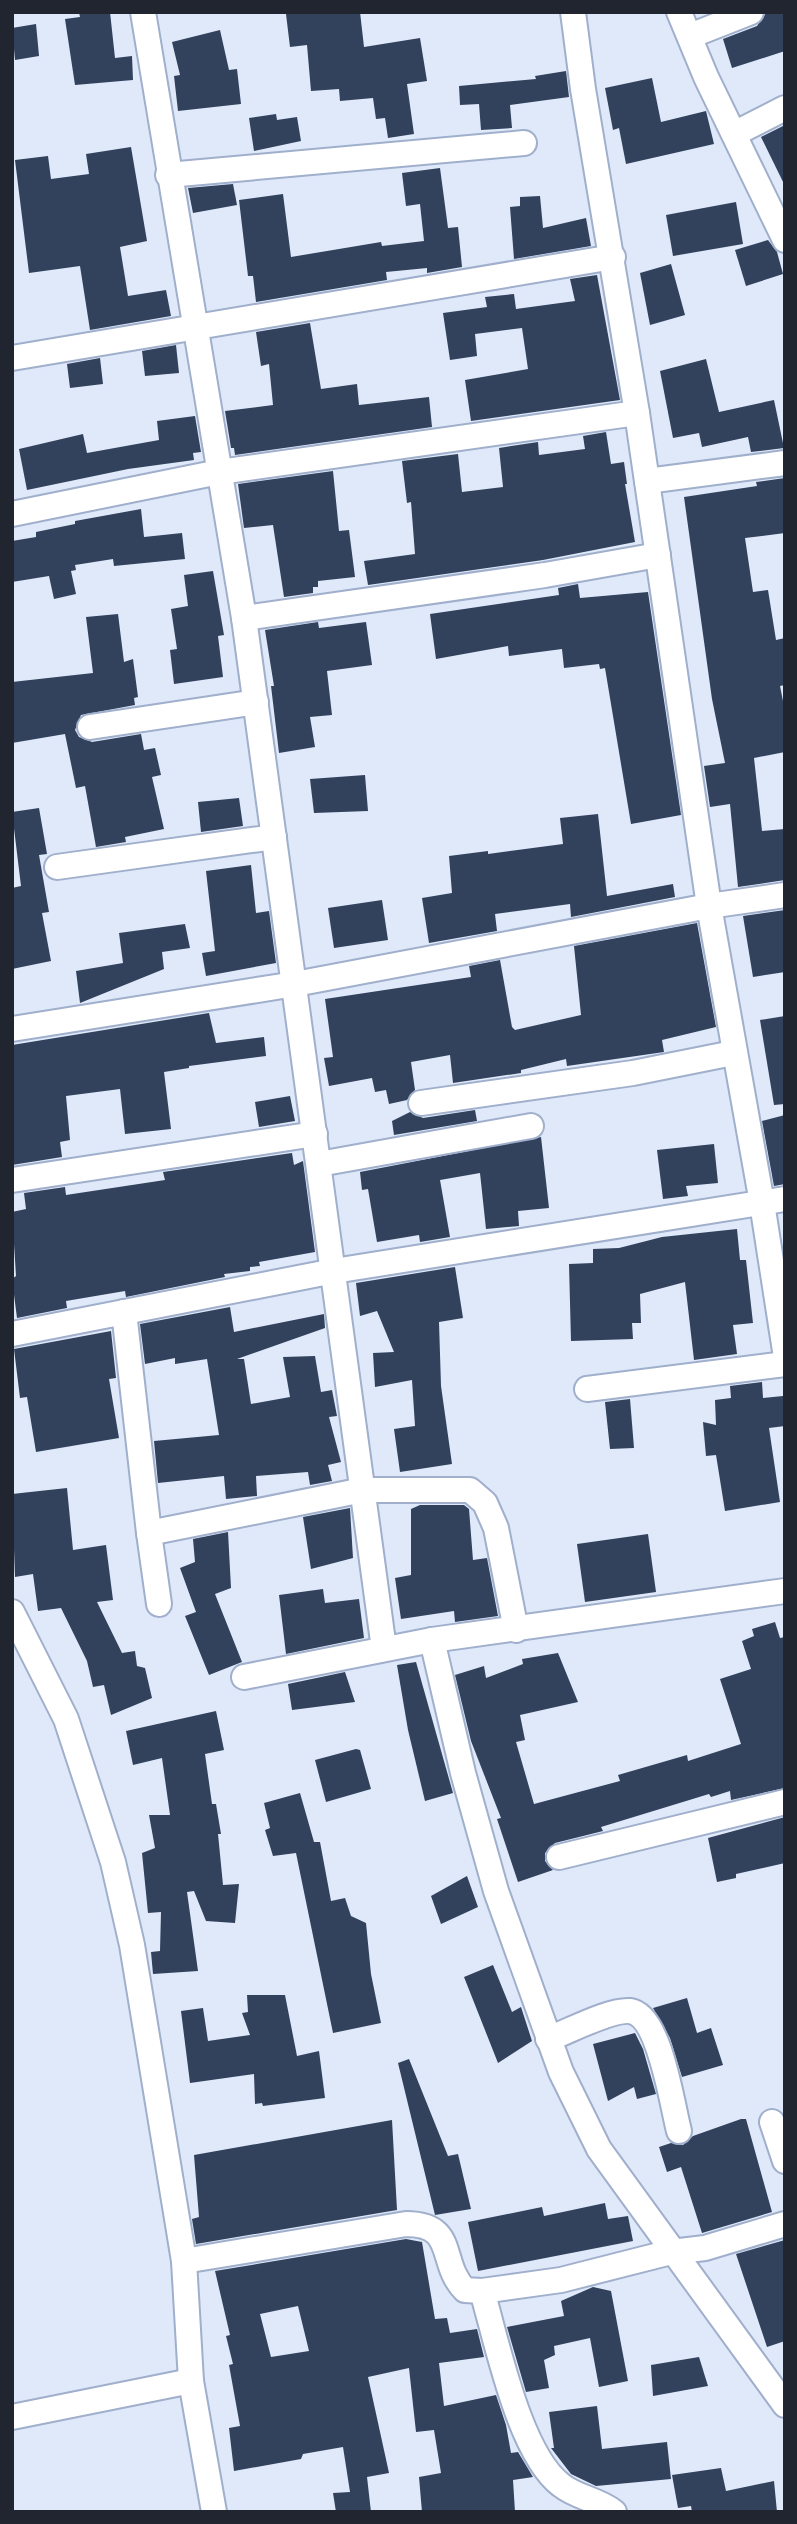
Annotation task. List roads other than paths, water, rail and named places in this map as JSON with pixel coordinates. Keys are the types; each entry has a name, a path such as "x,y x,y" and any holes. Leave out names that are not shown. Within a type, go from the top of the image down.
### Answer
{"street":[{"path":"143,12 168,175 244,618 384,1649"},
{"path":"573,12 583,89 637,413 733,1053 774,1201 785,1351"},
{"path":"679,12 706,77 785,240"},
{"path":"690,36 751,12"},
{"path":"734,134 785,108"},
{"path":"168,175 524,143"},
{"path":"12,358 612,257"},
{"path":"12,514 219,472 637,413"},
{"path":"647,481 785,463"},
{"path":"244,618 519,579 658,555"},
{"path":"90,727 256,702"},
{"path":"57,867 274,837"},
{"path":"12,1029 295,984 709,906 785,895"},
{"path":"421,1103 632,1073 733,1053"},
{"path":"319,1164 531,1126"},
{"path":"12,1180 315,1134"},
{"path":"12,1334 334,1270 774,1201"},
{"path":"124,1312 159,1604"},
{"path":"587,1389 785,1364"},
{"path":"149,1533 363,1490 470,1490 485,1503 496,1528 516,1630"},
{"path":"244,1677 432,1640 785,1591"},
{"path":"13,1616 66,1719 113,1861 132,1945 184,2260 191,2381 214,2512"},
{"path":"432,1640 463,1773 496,1891 548,2039 599,2149 671,2252 785,2405"},
{"path":"559,1857 785,1802"},
{"path":"548,2039 613,2014 630,2011 644,2018 655,2035 679,2131"},
{"path":"772,2122 785,2161"},
{"path":"184,2260 406,2224 424,2224 441,2235 455,2280 465,2290 482,2291 561,2280 671,2252 705,2248 785,2224"},
{"path":"482,2291 507,2381 542,2468 576,2495 601,2502 614,2512"},
{"path":"12,2417 191,2381"}]}
